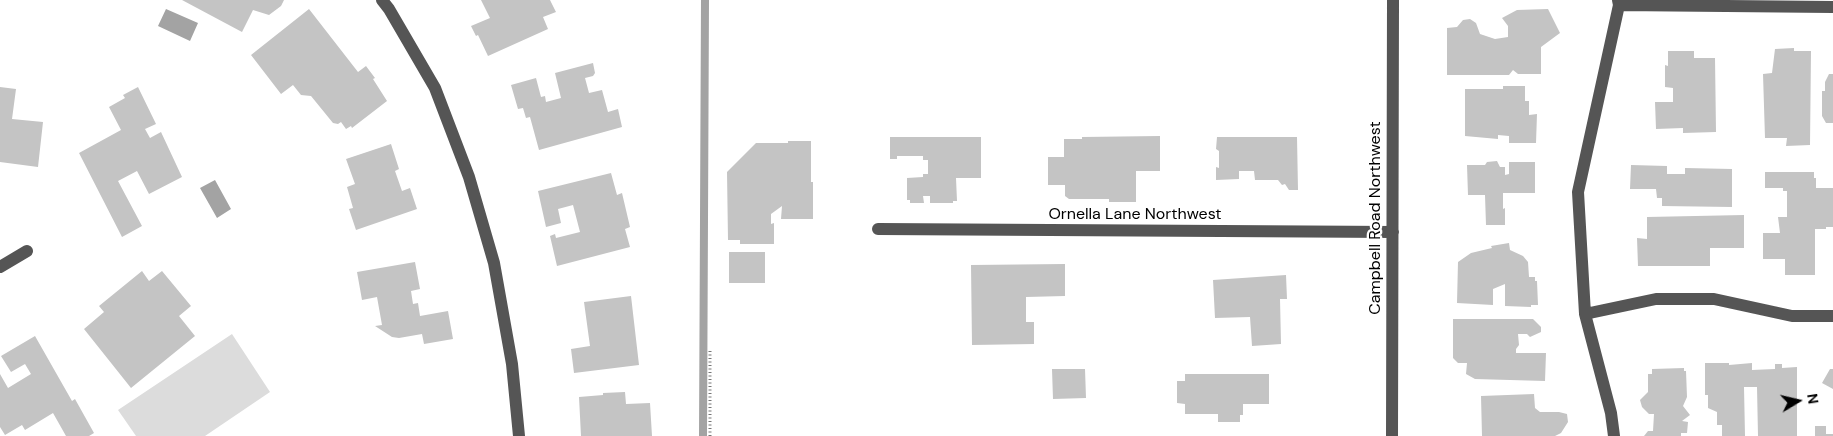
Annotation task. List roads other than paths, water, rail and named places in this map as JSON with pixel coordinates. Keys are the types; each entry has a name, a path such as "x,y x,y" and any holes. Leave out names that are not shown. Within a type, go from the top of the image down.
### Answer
{"street":[{"path":"382,0 435,88 469,177 494,262 512,364 519,436"},
{"name":"Campbell Road Northwest","path":"1392,436 1393,0"},
{"path":"1614,436 1611,413 1585,314 1578,192 1618,2 1833,7"},
{"name":"Ornella Lane Northwest","path":"878,229 1392,232"},
{"path":"0,267 27,251"},
{"path":"1585,314 1656,299 1714,298 1792,316 1833,316"}],"waterway":[{"path":"703,436 705,0"}]}
